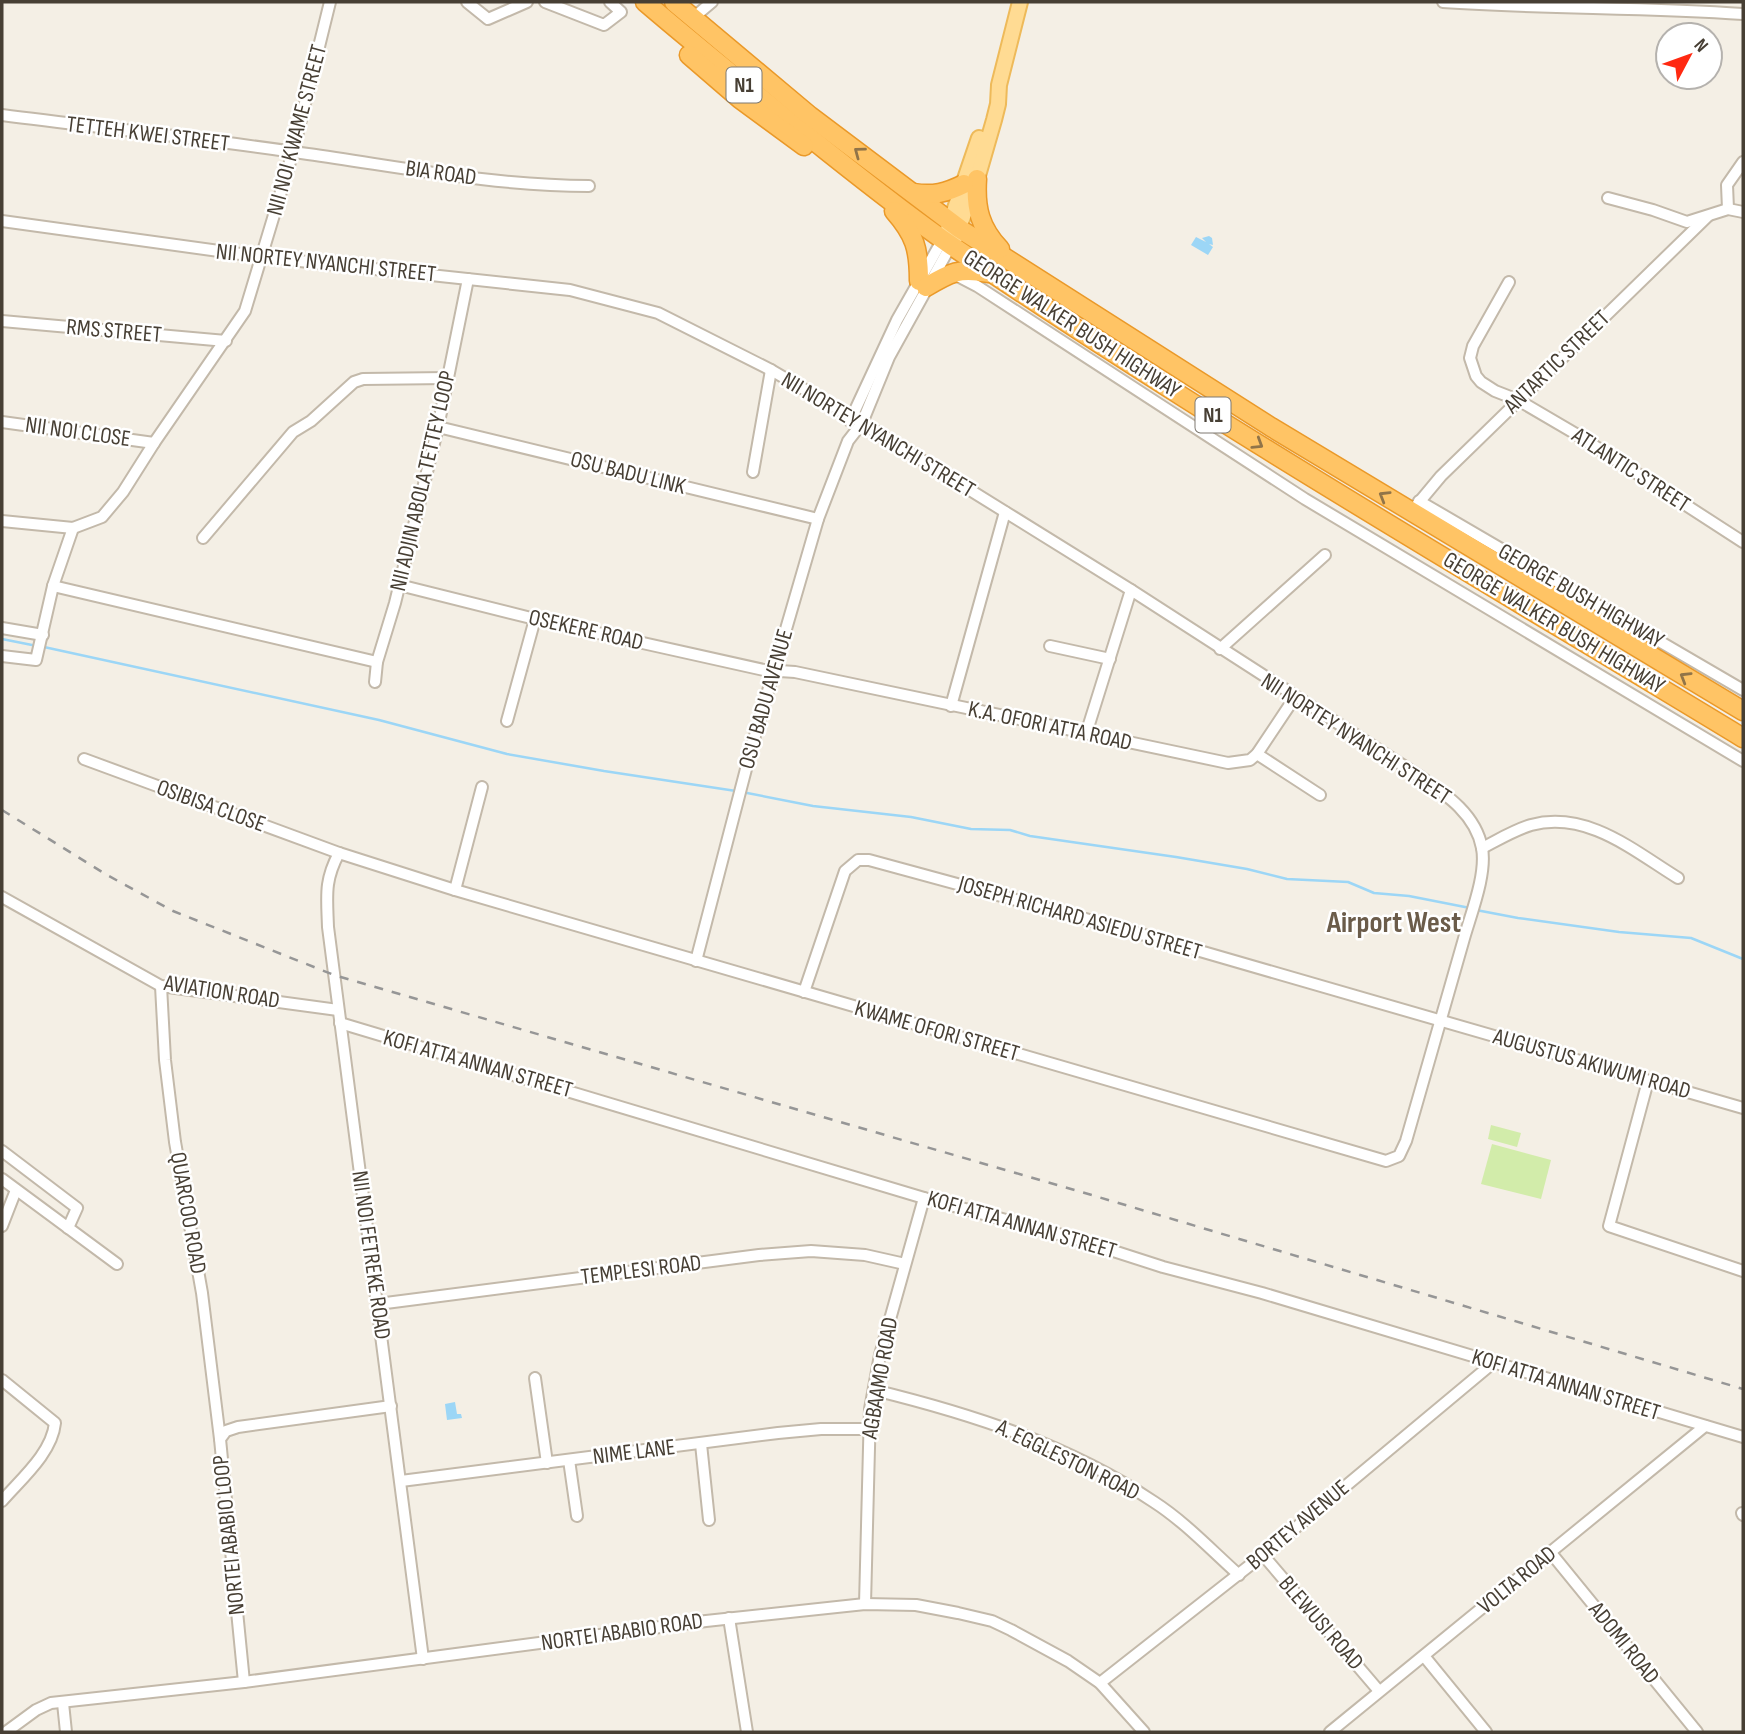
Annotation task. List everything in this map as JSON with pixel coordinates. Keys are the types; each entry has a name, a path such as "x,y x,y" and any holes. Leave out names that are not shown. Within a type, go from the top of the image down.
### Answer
{"highway":[{"name":"GEORGE WALKER BUSH HIGHWAY","path":"644,2 676,43 740,99 794,139 845,166 875,190 951,234 1017,267 1059,294 1125,323 1230,391 1271,427 1415,507 1743,711"},
{"name":"GEORGE WALKER BUSH HIGHWAY","path":"674,2 810,116 914,193 951,234 995,274 1285,461 1743,738"},
{"path":"914,193 930,195 947,192 971,182 982,225 990,239 1017,267"},
{"path":"875,190 907,226 916,244 923,284 951,272 966,269 995,274"}],"main road":[{"path":"951,234 998,104 999,85 1020,2"}],"street":[{"name":"NII NOI KWAME STREET","path":"73,528 102,517 123,492 245,311 293,152 330,2"},
{"path":"467,2 488,19 527,2"},
{"path":"545,2 604,25 621,12 610,2"},
{"path":"693,18 712,2"},
{"path":"1443,2 1674,5 1743,15"},
{"name":"TETTEH KWEI STREET","path":"2,115 293,152"},
{"name":"BIA ROAD","path":"293,152 477,178 589,187"},
{"path":"1728,209 1727,185 1743,162"},
{"path":"1608,198 1687,222 1728,209 1743,212"},
{"name":"ANTARTIC STREET","path":"1415,507 1518,400 1708,216"},
{"name":"NII NORTEY NYANCHI STREET","path":"2,221 262,257 570,290 651,310 677,321 771,370 862,423 1131,590 1443,792 1467,816 1482,848"},
{"name":"OSU BADU AVENUE","path":"848,442 850,417 951,234"},
{"path":"951,272 977,286 1305,499 1743,761"},
{"name":"NII ADJIN ABOLA TETTEY LOOP","path":"375,682 377,662 438,427 468,279"},
{"name":"ATLANTIC STREET","path":"1509,282 1473,346 1471,358 1476,376 1481,382 1576,434 1743,542"},
{"name":"OSU BADU AVENUE","path":"696,961 774,670 818,519 848,442 862,423 923,284"},
{"name":"RMS STREET","path":"2,321 226,341"},
{"path":"753,472 771,370"},
{"path":"203,538 293,432 311,421 354,382 363,379 448,378"},
{"name":"NII NOI CLOSE","path":"2,422 154,443"},
{"name":"OSU BADU LINK","path":"438,427 818,519"},
{"name":"GEORGE BUSH HIGHWAY","path":"1415,507 1743,690"},
{"path":"951,706 1005,512"},
{"path":"2,521 73,528 53,586 36,660 2,656"},
{"path":"1220,649 1325,555"},
{"name":"OSEKERE ROAD","path":"399,584 535,619 774,670"},
{"path":"53,586 377,662"},
{"path":"1086,734 1131,590"},
{"path":"507,722 535,619"},
{"path":"2,628 40,645"},
{"path":"1050,646 1110,659"},
{"name":"K.A. OFORI ATTA ROAD","path":"774,670 795,672 1228,763 1250,760 1257,754"},
{"path":"1295,697 1257,754 1320,795"},
{"name":"OSIBISA CLOSE","path":"84,759 339,853"},
{"path":"456,890 482,787"},
{"path":"1441,1020 1474,902 1482,848 1527,826 1539,823 1576,824 1599,830 1678,878"},
{"name":"KWAME OFORI STREET","path":"339,853 696,961 1386,1161 1396,1158 1402,1152 1441,1020"},
{"name":"NII NOI FETREKE ROAD","path":"339,853 329,872 328,927 424,1659"},
{"name":"JOSEPH RICHARD ASIEDU STREET","path":"804,992 845,871 858,860 869,860 1441,1020"},
{"name":"AVIATION ROAD","path":"2,897 161,986 338,1010"},
{"name":"QUARCOO ROAD","path":"161,986 165,1060 175,1142 202,1293 220,1439"},
{"name":"AUGUSTUS AKIWUMI ROAD","path":"1441,1020 1743,1108"},
{"name":"KOFI ATTA ANNAN STREET","path":"340,1023 924,1198 1073,1238 1743,1437"},
{"path":"1648,1081 1609,1226 1743,1270"},
{"path":"2,1151 77,1208 68,1228"},
{"path":"2,1178 117,1264"},
{"path":"2,1226 16,1190"},
{"name":"AGBAAMO ROAD","path":"865,1604 868,1429 880,1355 924,1198"},
{"name":"TEMPLESI ROAD","path":"378,1304 760,1255 811,1251 865,1255 905,1264"},
{"name":"BORTEY AVENUE","path":"1100,1683 1239,1575 1493,1363"},
{"path":"535,1378 547,1463"},
{"path":"2,1380 55,1423 54,1435 42,1454 2,1501"},
{"name":"A. EGGLESTON ROAD","path":"874,1391 956,1411 1046,1444 1093,1467 1155,1502 1239,1575"},
{"name":"NORTEI ABABIO LOOP","path":"244,1682 220,1439 226,1431 237,1427 391,1406"},
{"name":"VOLTA ROAD","path":"1329,1732 1705,1426"},
{"name":"NIME LANE","path":"401,1481 791,1432 868,1429"},
{"path":"701,1444 709,1520"},
{"path":"569,1460 577,1516"},
{"name":"ADOMI ROAD","path":"1551,1553 1697,1732"},
{"name":"BLEWUSI ROAD","path":"1263,1555 1379,1691"},
{"name":"NORTEI ABABIO ROAD","path":"6,1732 36,1710 51,1703 244,1682 729,1618 865,1604 916,1605 992,1621 1068,1661 1100,1683 1144,1732"},
{"path":"729,1618 747,1732"},
{"path":"1424,1656 1486,1732"},
{"path":"63,1703 66,1732"}],"green space":[{"path":"1491,1125 1521,1133 1517,1147 1488,1139"},
{"path":"1492,1144 1551,1160 1541,1199 1481,1184"}],"water":[{"path":"1209,236 1213,245 1209,244 1213,247 1208,255 1191,245 1196,237 1206,242 1202,238"},
{"path":"455,1402 457,1414 461,1414 462,1418 447,1420 445,1404"}],"waterway":[{"path":"2,639 37,646"},
{"path":"44,647 379,720 507,754 736,791"},
{"path":"742,792 813,806 911,817 971,829 1010,830 1030,836 1247,869 1287,879 1348,882 1374,893 1409,896 1470,908"},
{"path":"1476,910 1619,932 1691,938 1743,959"}],"railway":[{"path":"2,810 107,875 173,911 334,975 1095,1196 1743,1389"}],"district":[{"name":"Airport West","path":"1394,923"}]}
